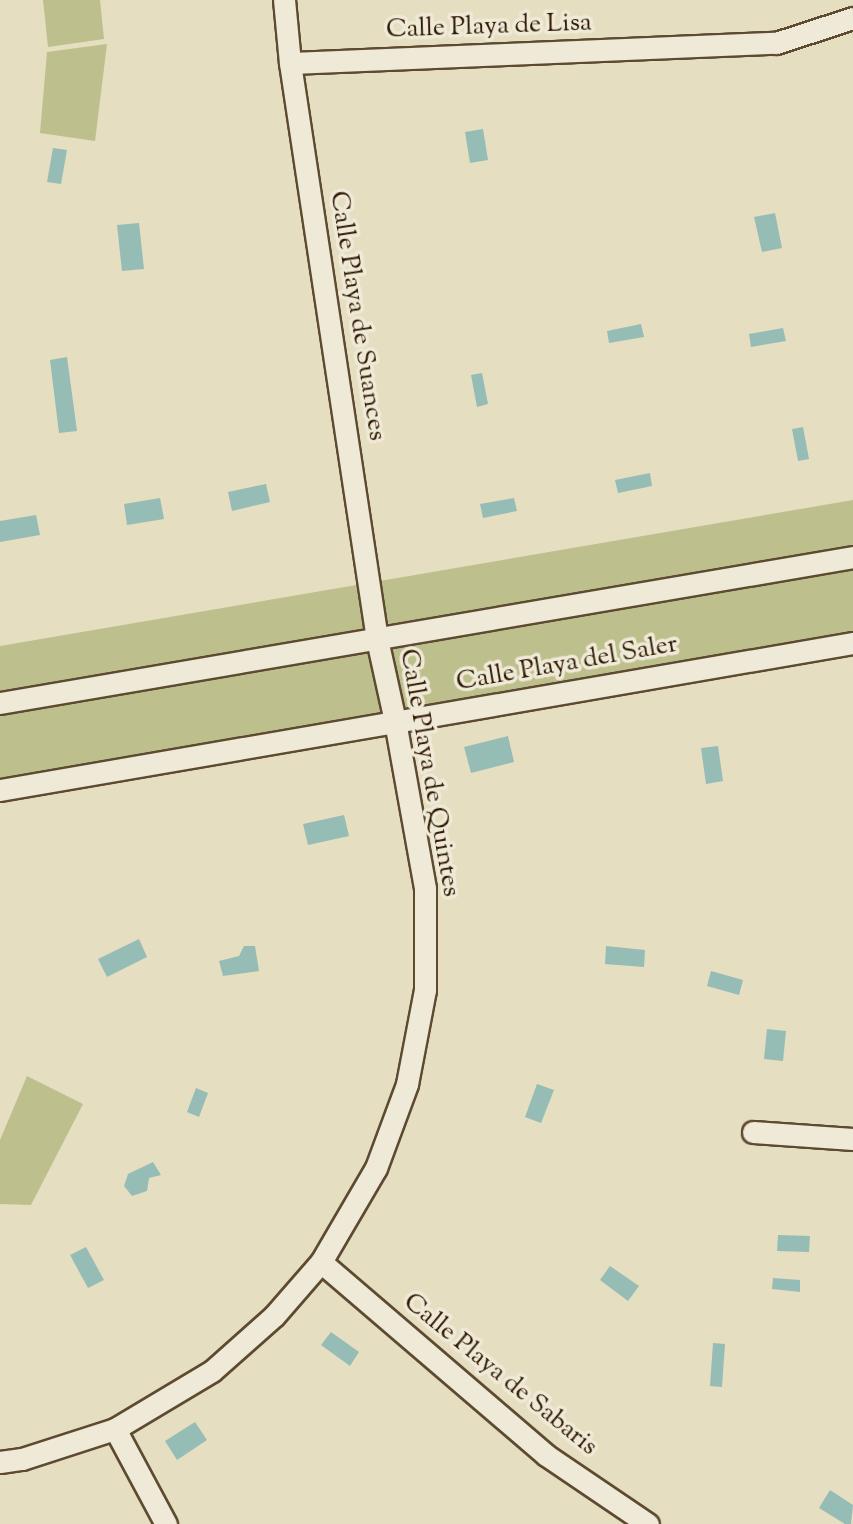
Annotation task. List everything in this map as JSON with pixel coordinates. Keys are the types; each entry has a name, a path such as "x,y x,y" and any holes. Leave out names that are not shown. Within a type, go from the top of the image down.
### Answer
{"street":[{"name":"Calle Playa de Suances","path":"284,0 290,63 377,639"},
{"name":"Calle Playa de Lisa","path":"290,63 776,43 853,18"},
{"path":"0,703 853,557"},
{"name":"Calle Playa de Quintes","path":"0,1462 22,1459 115,1429 212,1371 275,1316 321,1262 376,1168 407,1084 425,990 425,888 395,721 377,639"},
{"name":"Calle Playa del Saler","path":"0,790 853,643"},
{"path":"753,1132 853,1139"},
{"name":"Calle Playa de Sabaris","path":"321,1262 546,1455 648,1524"},
{"path":"115,1429 166,1524"}],"green space":[{"path":"43,0 100,0 104,39 48,47"},
{"path":"107,44 95,141 40,133 47,52"},
{"path":"853,500 853,647 0,796 0,646"},
{"path":"27,1076 83,1104 31,1205 0,1204 0,1140"}],"water":[{"path":"483,129 488,160 470,163 465,132"},
{"path":"53,148 67,150 61,184 47,182"},
{"path":"775,213 782,248 762,252 754,217"},
{"path":"139,223 144,269 122,271 117,225"},
{"path":"641,324 644,337 609,343 607,331"},
{"path":"783,328 786,341 751,347 749,334"},
{"path":"67,357 77,431 59,433 50,360"},
{"path":"482,373 488,404 477,407 471,375"},
{"path":"803,427 809,459 798,461 792,429"},
{"path":"650,473 652,486 618,493 615,480"},
{"path":"266,484 270,502 232,511 228,492"},
{"path":"160,498 164,519 127,525 124,504"},
{"path":"514,498 517,511 483,518 480,504"},
{"path":"36,515 40,535 0,542 0,521"},
{"path":"508,736 514,762 471,773 464,747"},
{"path":"718,746 723,781 706,784 701,748"},
{"path":"344,815 349,836 308,845 303,824"},
{"path":"139,939 147,957 107,977 98,959"},
{"path":"244,946 255,946 259,971 223,976 219,961 239,956"},
{"path":"606,946 645,950 644,967 605,964"},
{"path":"711,971 743,980 739,995 707,986"},
{"path":"767,1029 786,1031 783,1061 764,1059"},
{"path":"537,1084 554,1090 541,1123 525,1117"},
{"path":"196,1088 208,1093 199,1117 187,1112"},
{"path":"153,1162 161,1175 149,1178 147,1191 132,1196 124,1186 128,1174"},
{"path":"778,1235 810,1236 809,1252 777,1251"},
{"path":"86,1247 104,1280 88,1288 70,1255"},
{"path":"610,1266 639,1286 628,1301 600,1280"},
{"path":"773,1278 800,1280 800,1292 772,1289"},
{"path":"331,1332 359,1352 350,1366 321,1345"},
{"path":"713,1343 725,1344 722,1387 710,1386"},
{"path":"195,1422 207,1440 177,1460 165,1441"},
{"path":"830,1490 853,1505 851,1524 845,1524 819,1508"}]}
